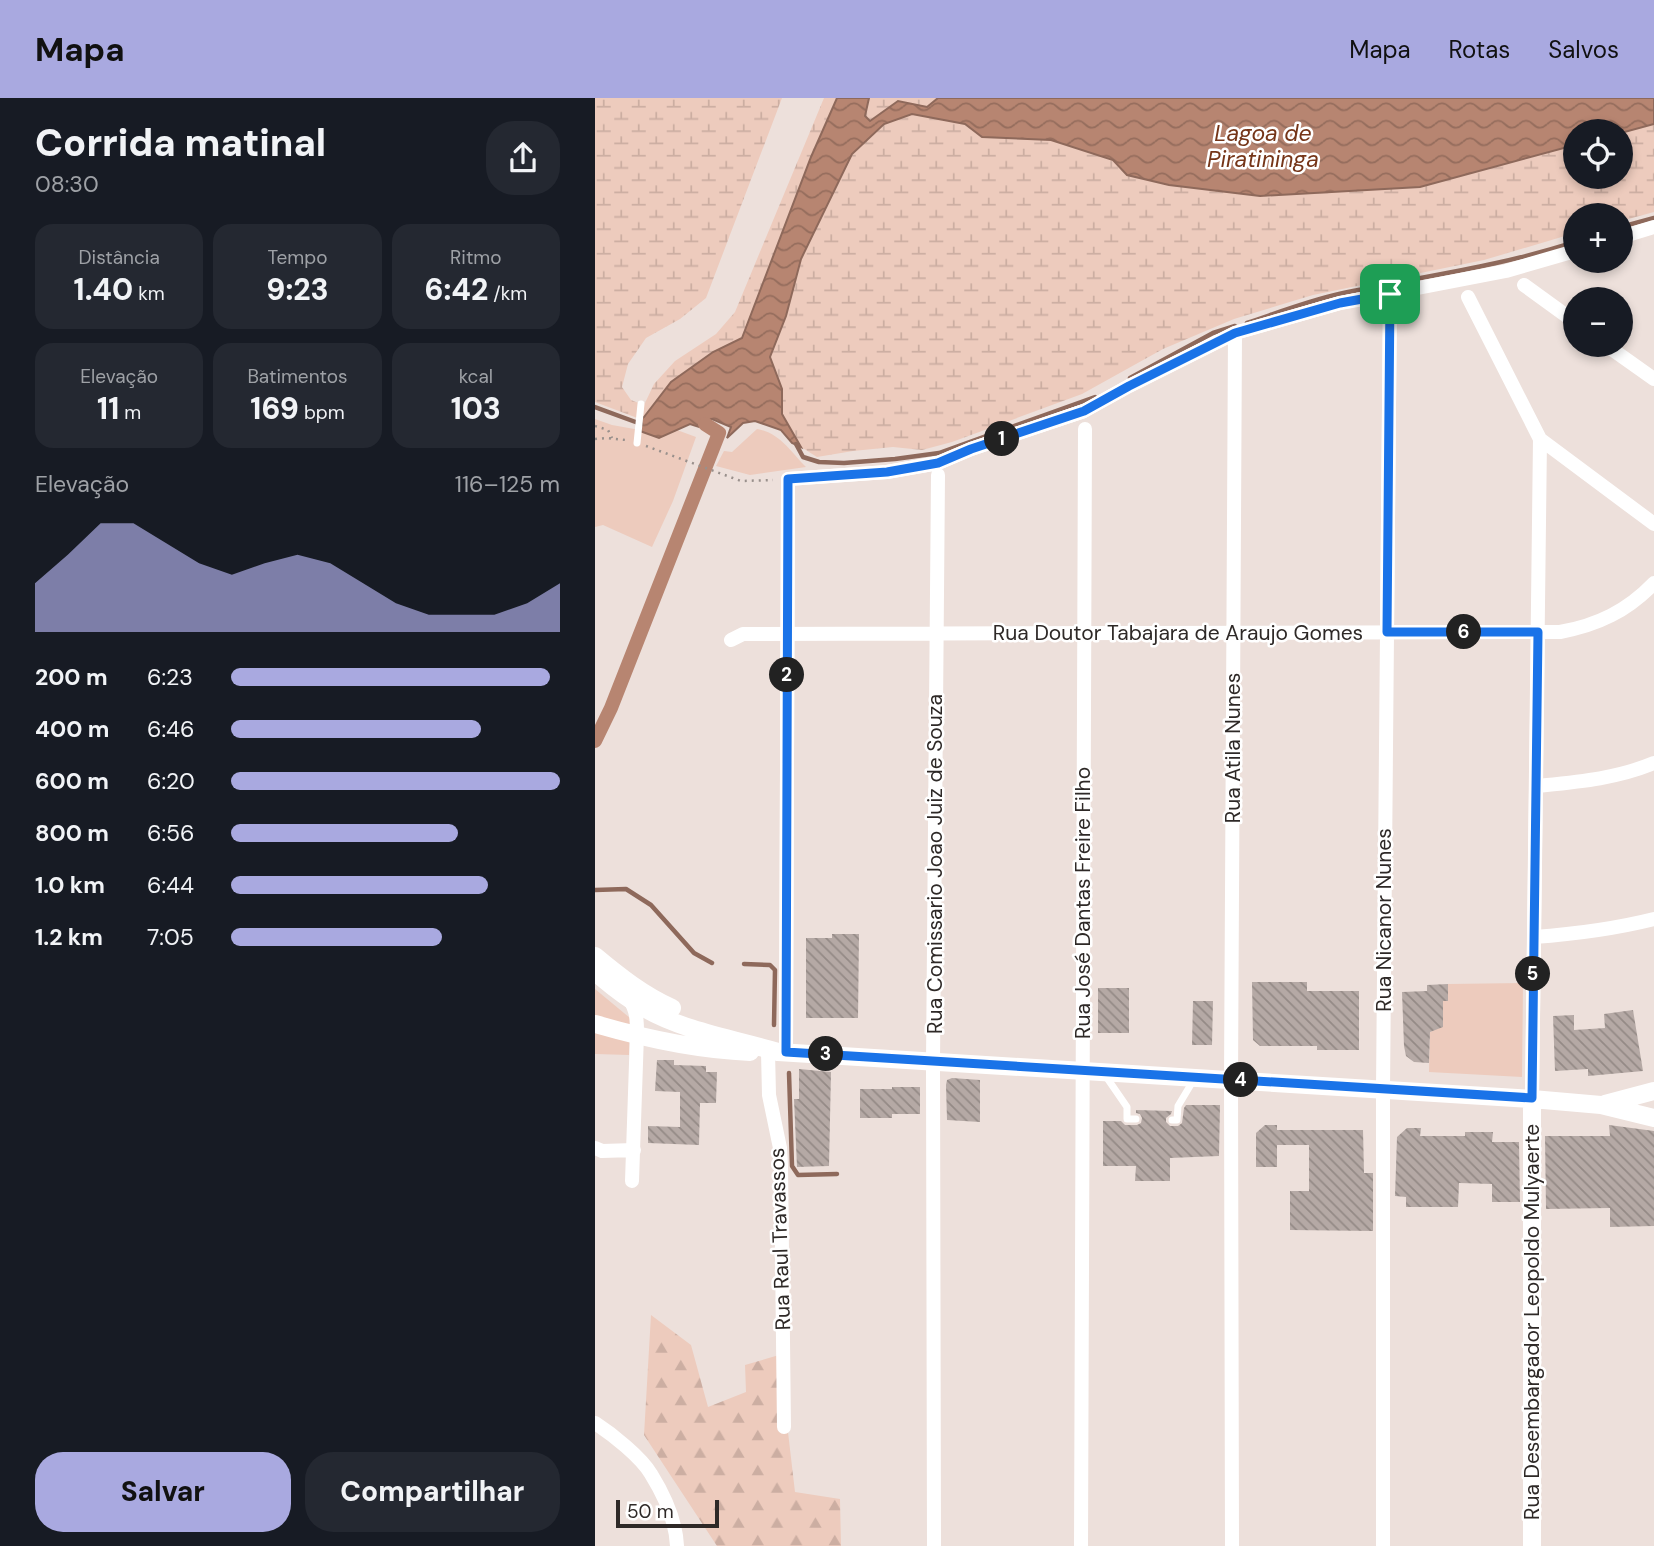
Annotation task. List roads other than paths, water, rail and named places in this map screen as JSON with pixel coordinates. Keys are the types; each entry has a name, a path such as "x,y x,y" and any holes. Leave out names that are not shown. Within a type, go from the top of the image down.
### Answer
{"street":[{"path":"1633,233 1654,227"},
{"path":"1235,333 1340,303 1506,271 1563,254"},
{"path":"1524,285 1563,313"},
{"name":"Rua Nicanor Nunes","path":"1383,1546 1383,1089 1390,294"},
{"path":"1468,297 1540,439 1654,524"},
{"name":"Rua Raul Travassos","path":"784,1427 781,1166 769,1095 778,1052 788,479 887,472 938,463 971,449 1084,411 1235,333"},
{"name":"Rua Atila Nunes","path":"1231,1080 1235,333"},
{"path":"1623,357 1654,379"},
{"name":"Rua José Dantas Freire Filho","path":"1081,1546 1085,429"},
{"path":"1532,1098 1540,439"},
{"name":"Rua Comissario Joao Juiz de Souza","path":"934,1546 933,1062 938,475"},
{"name":"Rua Doutor Tabajara de Araujo Gomes","path":"731,640 743,634 1560,632 1609,618 1640,597 1654,583"},
{"path":"1536,786 1633,772 1654,763"},
{"path":"1534,937 1623,927 1654,919"},
{"path":"595,956 645,994 667,1006 741,1033 778,1052"},
{"path":"595,972 628,998 677,1023 778,1052"},
{"path":"628,998 634,1006 638,1034 632,1181"},
{"path":"599,1024 719,1050 1532,1098 1601,1105 1654,1118"},
{"path":"1231,1080 1233,1546"},
{"path":"1601,1105 1654,1091"},
{"name":"Rua Desembargador Leopoldo Mulyaerte","path":"1532,1098 1532,1546"},
{"path":"595,1148 602,1151 634,1150"},
{"path":"595,1423 628,1449 651,1473 671,1515 677,1546"}],"lane":[{"path":"638,443 641,404"},
{"path":"1103,1071 1127,1107 1127,1119 1136,1119"},
{"path":"1172,1120 1177,1120 1178,1106 1195,1077"}],"water":[{"name":"Lagoa de Piratininga","path":"837,98 869,98 865,116 870,121 898,101 927,107 938,98 1654,98 1654,124 1633,130 1633,119 1563,119 1563,148 1420,187 1260,196 1169,185 1127,175 1113,160 1051,140 982,137 965,124 912,114 884,124 852,154 801,259 786,316 770,357 782,389 782,414 801,447 792,443 781,430 755,421 743,423 727,438 731,427 712,419 699,427 690,424 659,438 640,431 642,418 671,382 713,352 742,338 811,157"}],"waterway":[{"path":"1633,224 1654,218"},
{"path":"1247,323 1327,297 1487,265 1563,246"},
{"path":"1130,378 1213,333 1235,326"},
{"path":"796,444 803,457 819,462 844,463 939,453 1095,397"},
{"path":"595,407 641,424"},
{"path":"595,741 611,708 719,433 705,424"},
{"path":"595,890 626,889 651,905 694,953 712,963"},
{"path":"744,964 770,965 775,970 774,1025"},
{"path":"789,1073 792,1166 798,1175 837,1174"}]}
